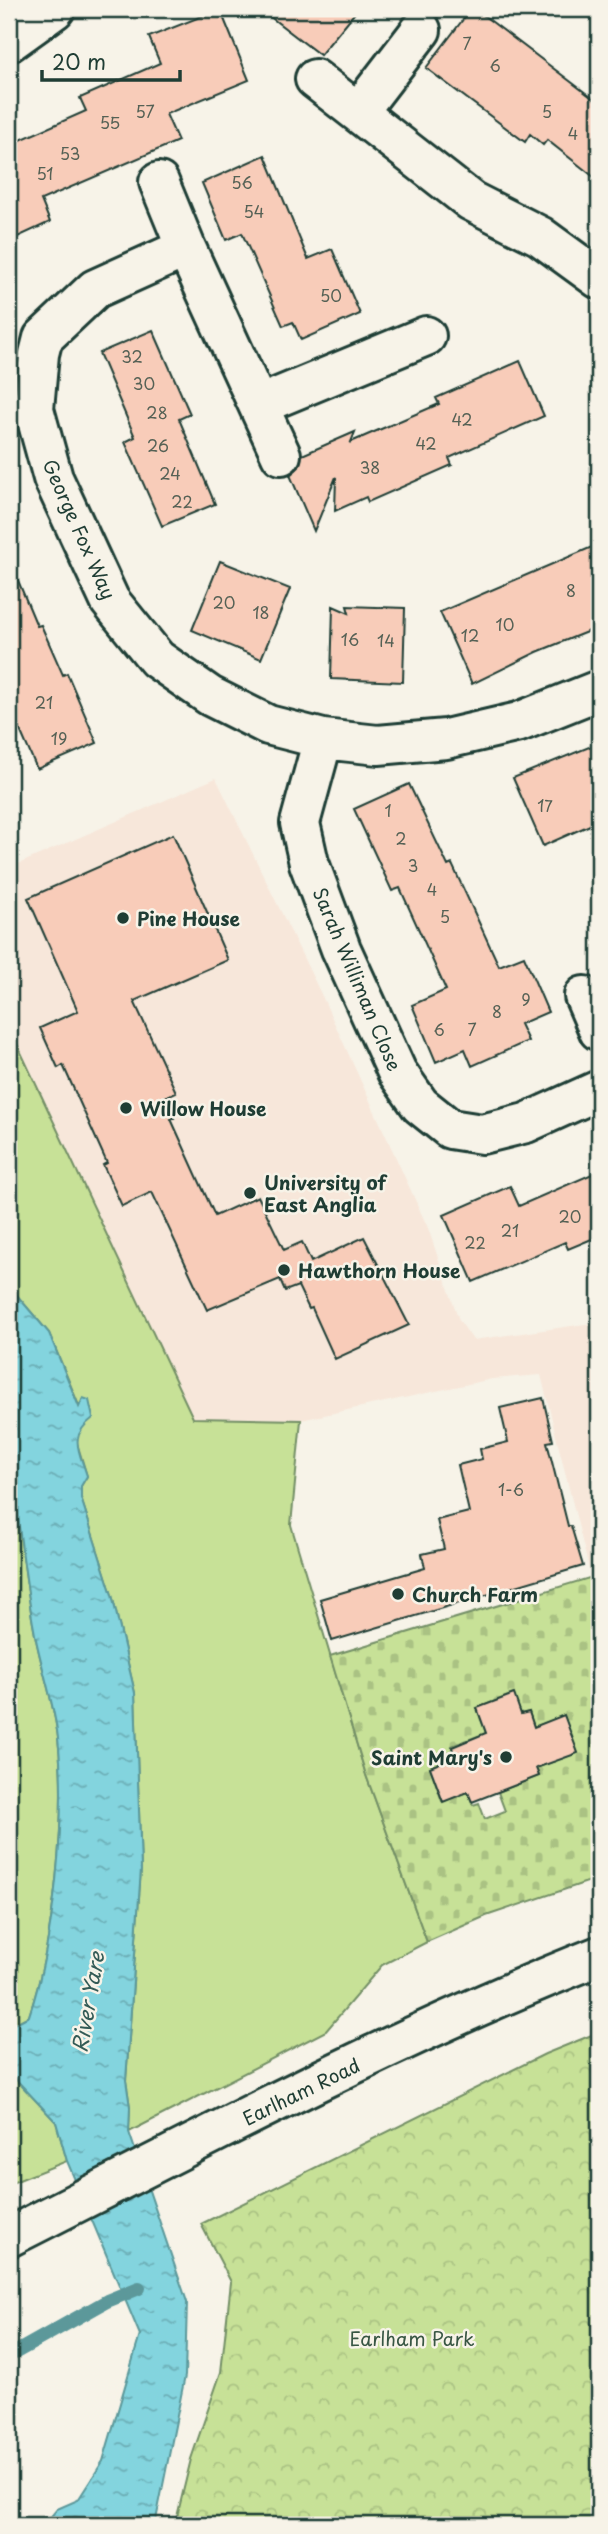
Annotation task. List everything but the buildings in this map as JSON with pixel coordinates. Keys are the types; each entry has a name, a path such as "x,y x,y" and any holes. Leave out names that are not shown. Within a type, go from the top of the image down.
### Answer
{"street":[{"path":"9,42 55,9"},
{"path":"358,112 421,30"},
{"path":"315,79 471,201 540,236 599,279"},
{"path":"159,181 281,455"},
{"name":"George Fox Way","path":"187,248 95,289 43,338 38,354 34,408 53,478 110,601 157,659 210,696 268,725 323,739 378,745 446,739 519,722 599,690"},
{"path":"259,405 426,335"},
{"name":"Sarah Williman Close","path":"323,739 300,823 309,863 341,949 397,1072 419,1105 450,1129 482,1134 526,1123 599,1090"},
{"path":"584,996 599,1031"},
{"name":"Earlham Road","path":"9,2237 193,2144 520,1987 599,1956"}],"shaded area":[{"name":"University of East Anglia","path":"216,778 322,996 428,1228 459,1320 473,1340 599,1322 599,1575 591,1577 541,1375 492,1379 301,1420 193,1418 9,1027 9,868"}],"green space":[{"path":"9,1027 193,1418 301,1420 291,1525 366,1775 427,1942 382,1965 326,2031 129,2132 130,2107 126,2081 141,1869 135,1693 112,1595 81,1498 81,1486 87,1476 76,1440 82,1426 80,1408 49,1333 9,1286"},
{"path":"9,1472 13,1481 34,1629 56,1724 61,1804 52,1916 38,1986 29,2016 12,2025 9,2022"},
{"path":"599,1575 599,1878 486,1916 427,1942 366,1775 330,1656","holes":["513,1694 521,1714 529,1712 534,1727 564,1716 577,1753 536,1768 539,1776 498,1792 505,1811 485,1819 479,1803 473,1805 468,1792 442,1801 430,1767 447,1760 445,1754 453,1751 452,1746 486,1733 477,1708"]},
{"name":"Earlham Park","path":"599,2032 599,2525 175,2525 191,2459 221,2372 231,2282 201,2224 545,2054"},
{"path":"9,2072 56,2122 67,2161 9,2184"}],"water":[{"name":"River Yare","path":"9,1286 49,1333 79,1407 83,1398 89,1400 93,1418 80,1431 78,1438 87,1476 81,1486 81,1498 112,1595 135,1693 141,1869 126,2080 130,2107 129,2132 187,2302 185,2376 155,2525 44,2525 57,2509 78,2500 103,2461 140,2335 67,2161 56,2122 9,2072 9,2022 12,2025 29,2016 52,1916 61,1804 56,1724 34,1629 13,1482 9,1471"}],"waterway":[{"path":"9,2356 107,2301 139,2288"}],"place":[{"name":"Pine House","path":"123,918"},
{"name":"Willow House","path":"126,1108"},
{"name":"University of East Anglia","path":"250,1193"},
{"name":"Hawthorn House","path":"284,1270"},
{"name":"Church Farm","path":"398,1594"},
{"name":"Saint Mary's","path":"506,1757"}]}
